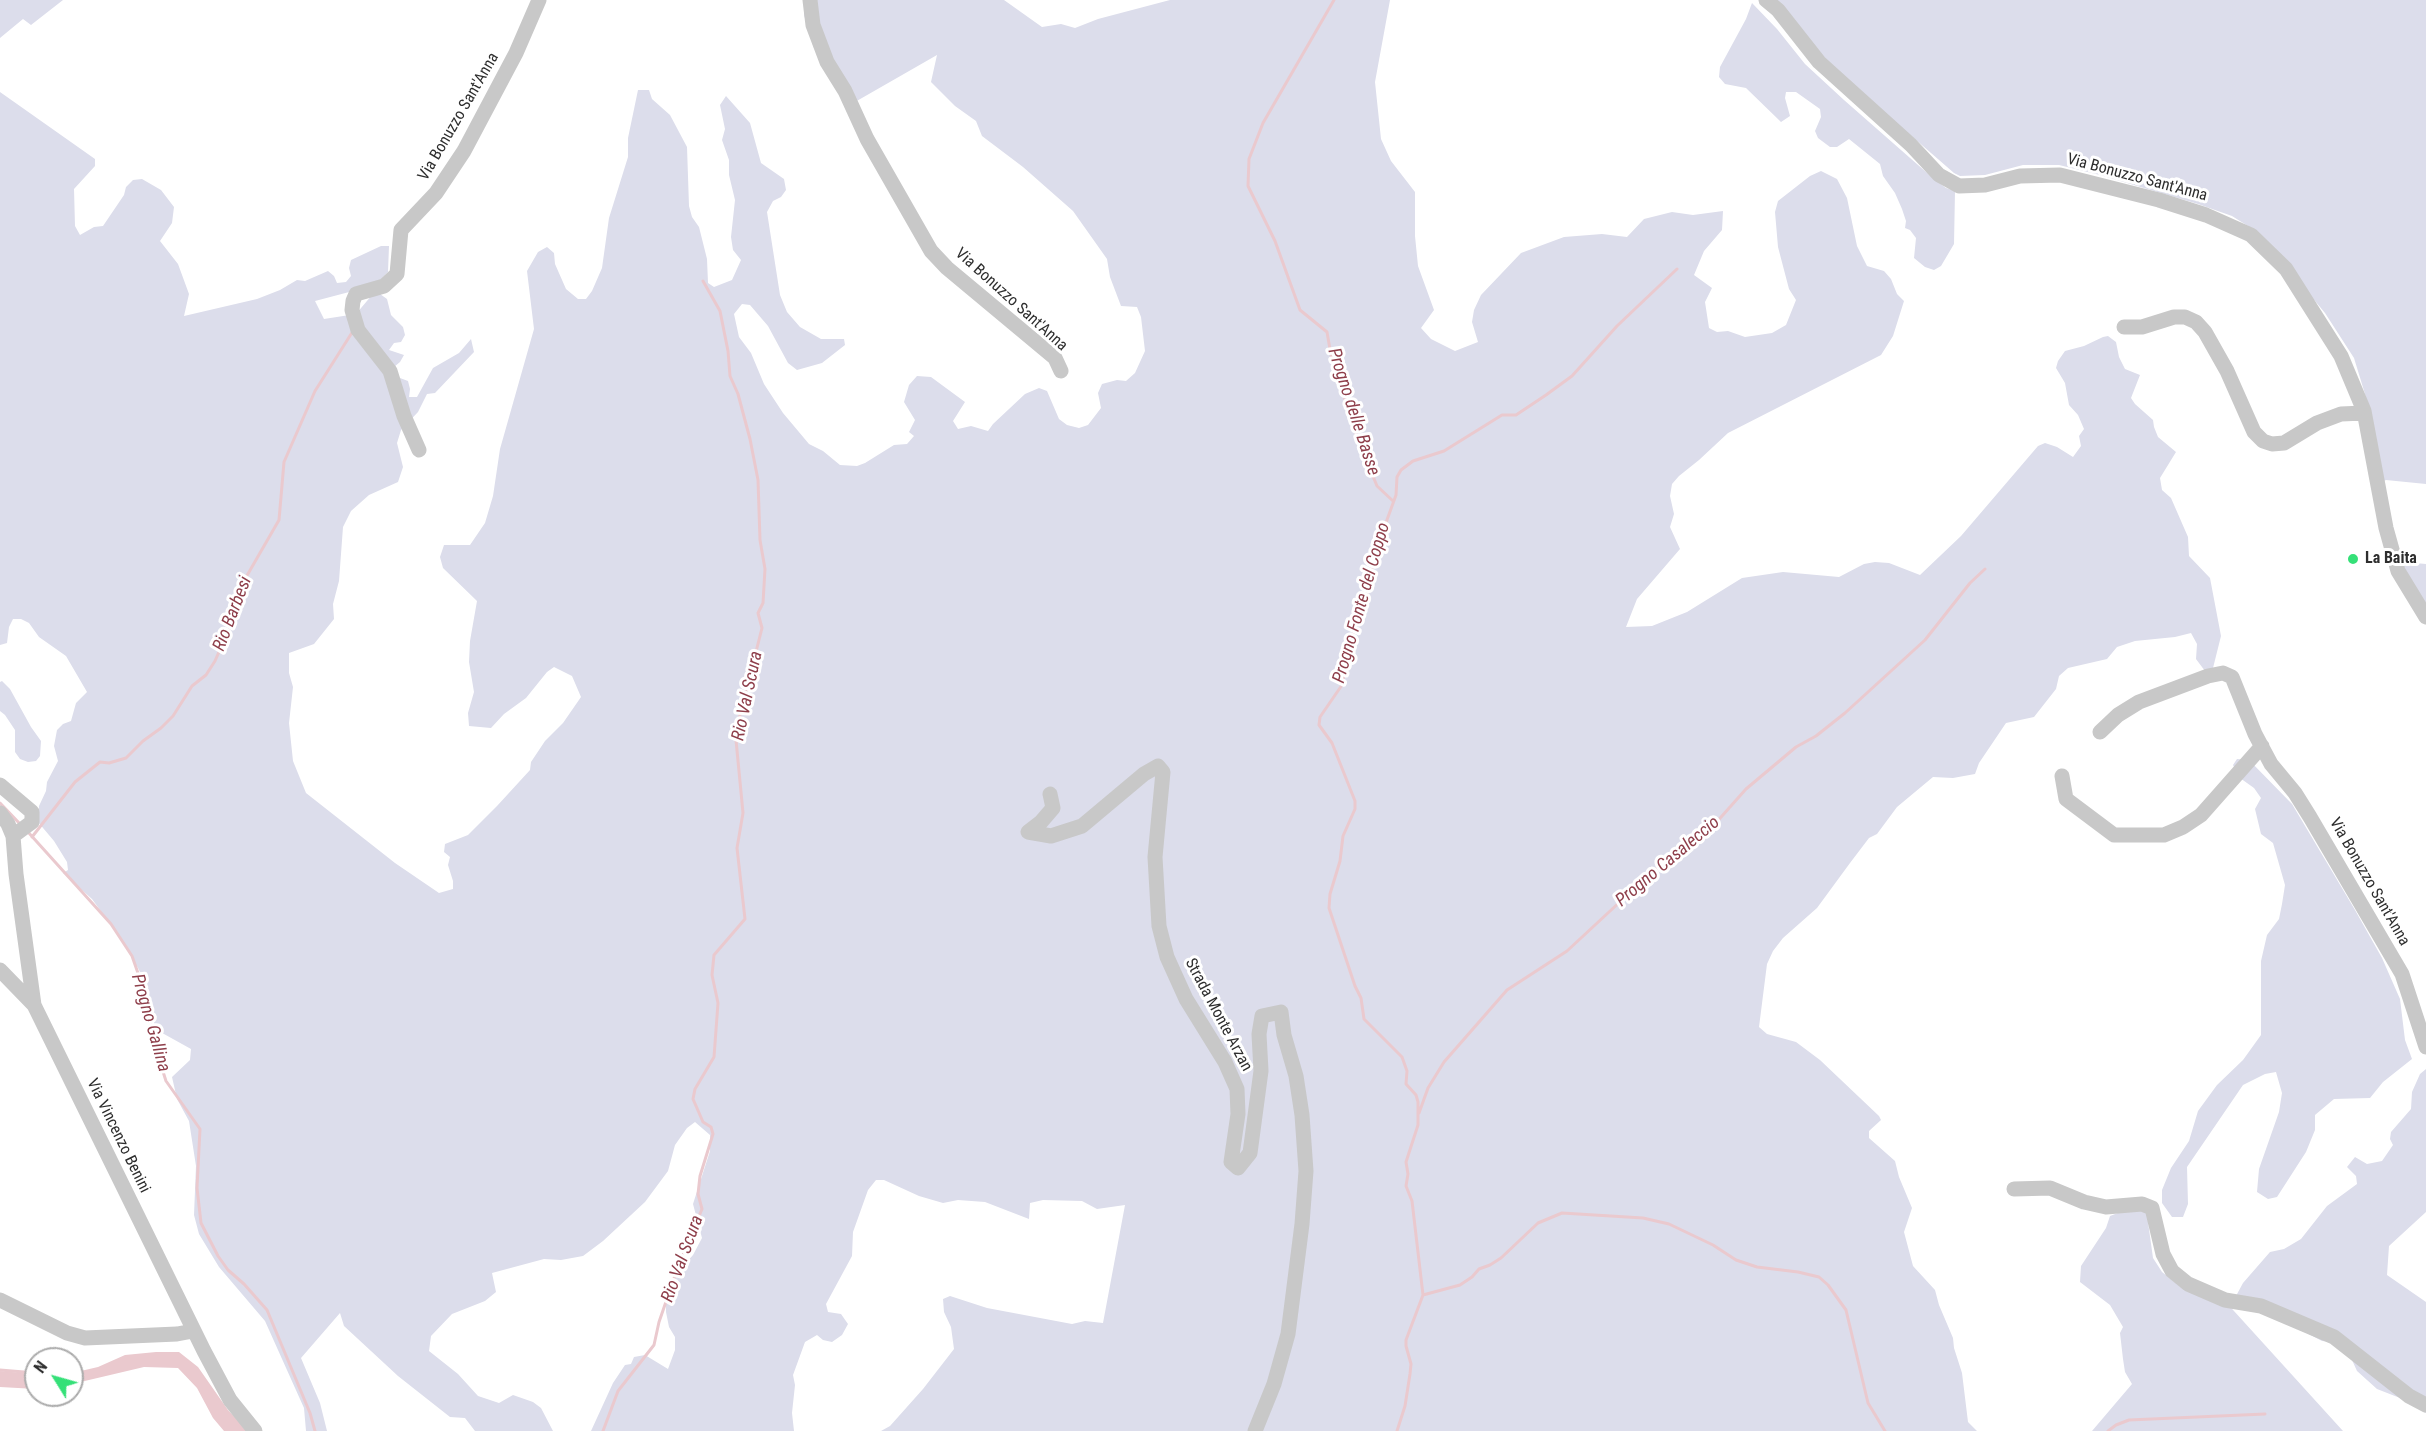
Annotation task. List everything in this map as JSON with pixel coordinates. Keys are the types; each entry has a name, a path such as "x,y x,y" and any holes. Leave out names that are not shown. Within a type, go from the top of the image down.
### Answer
{"street":[{"name":"Via Bonuzzo Sant'Anna","path":"419,450 404,416 390,370 358,330 352,310 353,301 356,294 384,286 397,274 401,230 436,193 464,151 516,53 539,0"},
{"name":"Via Bonuzzo Sant'Anna","path":"810,0 813,25 826,62 845,91 867,139 931,251 947,268 1054,358 1061,371"},
{"name":"Via Bonuzzo Sant'Anna","path":"1766,0 1778,10 1819,62 1911,145 1939,176 1959,186 1985,185 2020,176 2060,175 2178,206 2206,215 2251,235 2286,269 2341,356 2364,413 2386,528 2398,571 2426,617"},
{"path":"2124,327 2142,327 2185,317 2196,322 2205,332 2227,371 2254,432 2263,441 2272,444 2284,442 2317,423 2341,414 2364,413"},
{"name":"Via Bonuzzo Sant'Anna","path":"2100,732 2118,715 2139,702 2208,676 2223,673 2232,677 2271,764 2295,793 2310,817 2402,974 2426,1047"},
{"path":"2062,776 2066,799 2114,835 2164,835 2183,827 2201,815 2262,746"},
{"name":"Strada Monte Arzan","path":"1050,794 1053,808 1028,832 1051,836 1082,826 1144,774 1158,766 1163,772 1155,857 1158,926 1167,957 1186,999 1225,1062 1237,1089 1238,1114 1231,1162 1238,1168 1250,1153 1261,1071 1259,1034 1262,1016 1281,1012 1301,1105 1306,1171 1288,1334 1274,1384 1256,1431"},
{"path":"0,785 32,812 32,822 15,834"},
{"name":"Via Vincenzo Benini","path":"0,813 15,834 16,874 34,1005 193,1331 230,1400 255,1431"},
{"path":"0,970 34,1005"},
{"path":"2014,1189 2050,1188 2084,1202 2106,1207 2142,1204 2152,1208 2163,1254 2172,1271 2188,1284 2225,1300 2261,1306 2334,1337 2409,1396 2426,1405"},
{"path":"0,1300 67,1333 85,1338 177,1334 193,1331"}],"shaded area":[{"path":"0,0 63,0 31,25 23,19 0,38"},
{"path":"804,0 1004,0 1042,27 1061,24 1075,28 1098,19 1170,0 1390,0 1375,82 1381,139 1391,161 1415,192 1418,266 1434,310 1421,328 1431,339 1455,351 1478,342 1472,322 1474,310 1481,295 1521,253 1564,237 1602,234 1627,237 1644,219 1672,212 1693,215 1723,211 1722,230 1704,251 1694,275 1712,288 1705,302 1709,328 1717,332 1728,331 1745,337 1772,333 1786,325 1796,300 1789,289 1778,247 1775,212 1778,201 1810,176 1821,171 1837,179 1847,198 1857,246 1867,266 1884,271 1891,279 1897,294 1904,301 1893,336 1881,355 1728,433 1679,476 1672,484 1670,496 1674,514 1670,527 1680,549 1637,599 1626,627 1652,626 1687,612 1742,578 1783,572 1839,577 1864,564 1875,562 1889,563 1920,575 1961,536 2038,446 2045,443 2073,457 2081,446 2079,436 2084,429 2078,415 2069,405 2065,383 2056,368 2058,361 2065,351 2084,346 2103,337 2108,336 2116,342 2119,357 2125,369 2140,375 2131,398 2153,420 2158,437 2176,452 2160,478 2162,490 2171,498 2188,537 2189,556 2210,578 2221,636 2213,668 2205,671 2196,659 2197,644 2191,633 2135,641 2117,647 2107,659 2068,668 2059,676 2056,689 2034,717 2006,723 1979,763 1975,774 1953,778 1933,777 1897,807 1877,834 1869,838 1817,908 1783,938 1767,964 1759,1027 1767,1034 1796,1042 1820,1060 1881,1120 1869,1131 1869,1138 1895,1161 1912,1208 1904,1232 1913,1266 1935,1290 1953,1338 1962,1373 1968,1422 1977,1431 881,1431 890,1426 923,1389 954,1349 951,1327 944,1312 943,1299 950,1296 987,1308 1072,1324 1085,1321 1103,1323 1125,1205 1097,1209 1082,1201 1043,1200 1030,1203 1029,1219 985,1202 958,1200 943,1203 919,1196 884,1180 876,1180 868,1190 853,1232 852,1256 826,1304 828,1312 841,1314 848,1324 842,1335 832,1342 823,1340 817,1335 805,1342 793,1375 795,1385 792,1413 794,1431 591,1431 613,1383 625,1365 631,1364 634,1357 645,1355 668,1369 675,1350 675,1337 669,1327 666,1312 666,1292 677,1273 693,1255 702,1238 693,1204 710,1151 710,1135 695,1122 687,1128 675,1145 668,1171 645,1202 603,1241 583,1256 561,1260 544,1259 492,1273 496,1292 485,1301 452,1314 431,1336 429,1351 458,1374 478,1396 499,1403 513,1395 533,1402 541,1408 553,1431 475,1431 465,1418 450,1417 398,1376 344,1326 340,1313 301,1358 320,1403 327,1431 306,1431 304,1408 265,1321 219,1267 199,1234 194,1215 196,1166 189,1121 177,1099 172,1077 190,1060 191,1049 155,1029 148,988 138,968 119,936 92,899 63,873 68,870 67,862 54,841 38,822 39,806 46,791 47,782 58,761 54,746 57,730 63,724 71,721 76,703 87,692 66,656 39,637 29,623 21,619 13,619 9,627 7,643 0,645 0,92 95,159 95,166 74,189 75,226 80,235 94,227 103,226 124,195 126,187 133,180 142,179 161,190 174,207 172,223 160,241 178,264 189,294 184,316 257,299 297,280 305,281 328,271 337,283 346,282 351,276 349,268 351,260 381,246 389,246 388,272 370,290 353,291 315,301 324,319 356,314 372,295 380,294 387,299 391,315 403,327 405,335 401,342 394,343 389,350 404,355 394,367 392,375 408,381 409,397 417,397 433,368 459,353 471,339 474,352 435,393 427,394 418,412 401,430 397,443 403,467 398,482 369,495 351,511 343,527 339,581 333,604 334,619 314,644 289,653 289,673 293,687 289,723 293,761 306,793 395,863 439,893 453,889 448,865 450,857 444,852 445,844 468,835 497,806 530,770 531,762 545,741 563,723 581,697 572,676 554,667 547,672 526,698 504,714 491,728 469,726 468,713 474,692 469,662 470,641 477,601 443,568 440,557 444,545 470,545 485,523 493,496 500,449 534,329 527,271 538,252 547,247 554,253 555,264 566,289 578,299 586,299 602,268 609,218 628,157 628,138 638,90 649,90 652,99 670,115 687,147 689,206 692,217 699,227 707,259 708,283 714,287 732,280 741,260 733,250 731,237 735,200 729,175 729,160 722,140 725,129 720,105 726,96 750,123 761,163 784,179 786,190 781,197 773,201 767,212 780,295 787,312 800,327 821,339 844,339 845,345 822,363 797,370 788,363 768,326 750,305 742,304 734,314 739,337 751,353 764,384 783,413 809,444 823,451 840,465 857,466 865,463 894,445 907,444 914,436 909,432 915,420 904,402 909,385 917,376 931,377 965,402 953,421 958,429 971,426 988,431 1025,394 1039,388 1047,391 1059,419 1067,425 1079,428 1088,425 1101,408 1098,393 1102,384 1117,380 1126,381 1135,373 1145,351 1141,317 1137,307 1121,306 1110,277 1107,259 1073,211 1023,167 982,136 976,121 955,106 931,82 937,55 848,106 814,48 804,15"},
{"path":"1773,0 2426,0 2426,484 2386,480 2379,483 2365,394 2354,358 2325,313 2267,243 2251,228 2232,216 2198,204 2059,165 2023,165 1985,175 1960,176 1816,53"},
{"path":"1752,3 1777,29 1805,64 1934,179 1946,188 1955,191 1954,244 1941,266 1934,270 1925,267 1914,258 1916,238 1910,230 1905,228 1906,221 1902,209 1895,193 1883,176 1880,164 1849,139 1837,147 1830,147 1818,138 1815,131 1821,117 1820,109 1796,92 1786,92 1785,98 1790,116 1781,122 1746,88 1725,84 1719,77 1720,67"},
{"path":"2404,562 2426,564 2426,613 2400,566"},
{"path":"2,681 10,689 41,741 40,756 36,761 28,762 20,759 15,752 15,730 0,711 0,682"},
{"path":"2237,759 2249,760 2292,804 2355,910 2382,958 2400,999 2405,1040 2412,1059 2383,1082 2370,1098 2334,1099 2315,1115 2315,1130 2306,1152 2277,1197 2268,1199 2257,1192 2259,1169 2279,1112 2282,1093 2276,1072 2265,1074 2243,1085 2187,1167 2188,1204 2183,1217 2172,1217 2162,1203 2162,1190 2171,1168 2189,1141 2198,1111 2217,1085 2243,1060 2261,1035 2261,961 2267,935 2279,919 2285,885 2273,843 2261,834 2255,809 2261,798 2254,788 2240,778 2233,765"},
{"path":"2426,1069 2426,1212 2389,1246 2387,1275 2426,1302 2426,1413 2400,1398 2377,1389 2357,1371 2347,1349 2341,1343 2322,1341 2236,1296 2243,1283 2270,1252 2284,1249 2301,1239 2327,1206 2357,1184 2356,1176 2347,1167 2355,1157 2367,1164 2382,1161 2393,1145 2390,1139 2391,1132 2411,1109 2412,1092 2420,1074"},
{"path":"2131,1208 2150,1213 2148,1222 2153,1258 2162,1272 2182,1288 2224,1300 2343,1431 2092,1431 2132,1384 2125,1372 2120,1333 2123,1327 2110,1305 2080,1282 2081,1266 2106,1228 2110,1216"},
{"path":"179,1352 198,1367 228,1410 248,1431 224,1431 213,1418 197,1388 178,1368 144,1367 84,1381 84,1370 98,1367 125,1355"},
{"path":"0,1371 24,1373 24,1388 0,1387"}],"waterway":[{"name":"Progno delle Basse","path":"1334,0 1263,123 1249,159 1248,186 1275,241 1300,310 1327,332 1331,355 1358,440 1377,486 1393,501"},
{"name":"Progno Fonte del Coppo","path":"1397,1431 1405,1406 1411,1364 1406,1340 1423,1295 1412,1201 1406,1186 1408,1174 1406,1162 1418,1125 1418,1102 1416,1095 1406,1084 1407,1071 1402,1057 1364,1019 1361,998 1329,908 1330,894 1340,861 1343,836 1355,809 1355,801 1332,743 1319,725 1320,717 1342,685 1351,640 1368,591 1375,553 1396,495 1397,477 1401,470 1413,461 1444,451 1502,415 1516,415 1546,395 1572,376 1617,326 1677,269"},
{"name":"Rio Val Scura","path":"603,1431 618,1391 654,1345 659,1322 679,1264 702,1209 698,1194 700,1176 713,1134 711,1127 703,1122 693,1099 695,1089 714,1057 718,1003 712,975 714,955 745,919 737,848 743,813 736,740 738,723 762,628 758,613 763,603 765,569 760,540 758,480 750,439 738,394 730,376 728,351 720,311 703,281"},
{"name":"Rio Barbesi","path":"32,837 75,782 100,762 109,763 126,758 143,741 161,728 173,716 192,686 206,675 215,661 238,608 245,579 279,520 284,462 315,391 353,331"},
{"name":"Progno Casaleccio","path":"1419,1113 1428,1088 1444,1062 1507,990 1567,951 1651,873 1714,825 1746,789 1796,747 1816,736 1845,713 1925,640 1970,583 1985,569"},
{"name":"Progno Gallina","path":"0,803 21,825"},
{"name":"Progno Gallina","path":"28,832 111,924 132,956 166,1081 200,1129 197,1188 201,1223 228,1270 267,1310 310,1413 315,1431"},
{"path":"1423,1295 1460,1285 1479,1269 1501,1258 1538,1223 1562,1213 1643,1218 1669,1224 1713,1245 1736,1260 1757,1267 1819,1277 1828,1285 1846,1310 1868,1403 1885,1431"},
{"path":"0,1370 24,1372"},
{"path":"2108,1431 2129,1420 2265,1414"}],"place":[{"name":"La Baita","path":"2353,559"}]}
